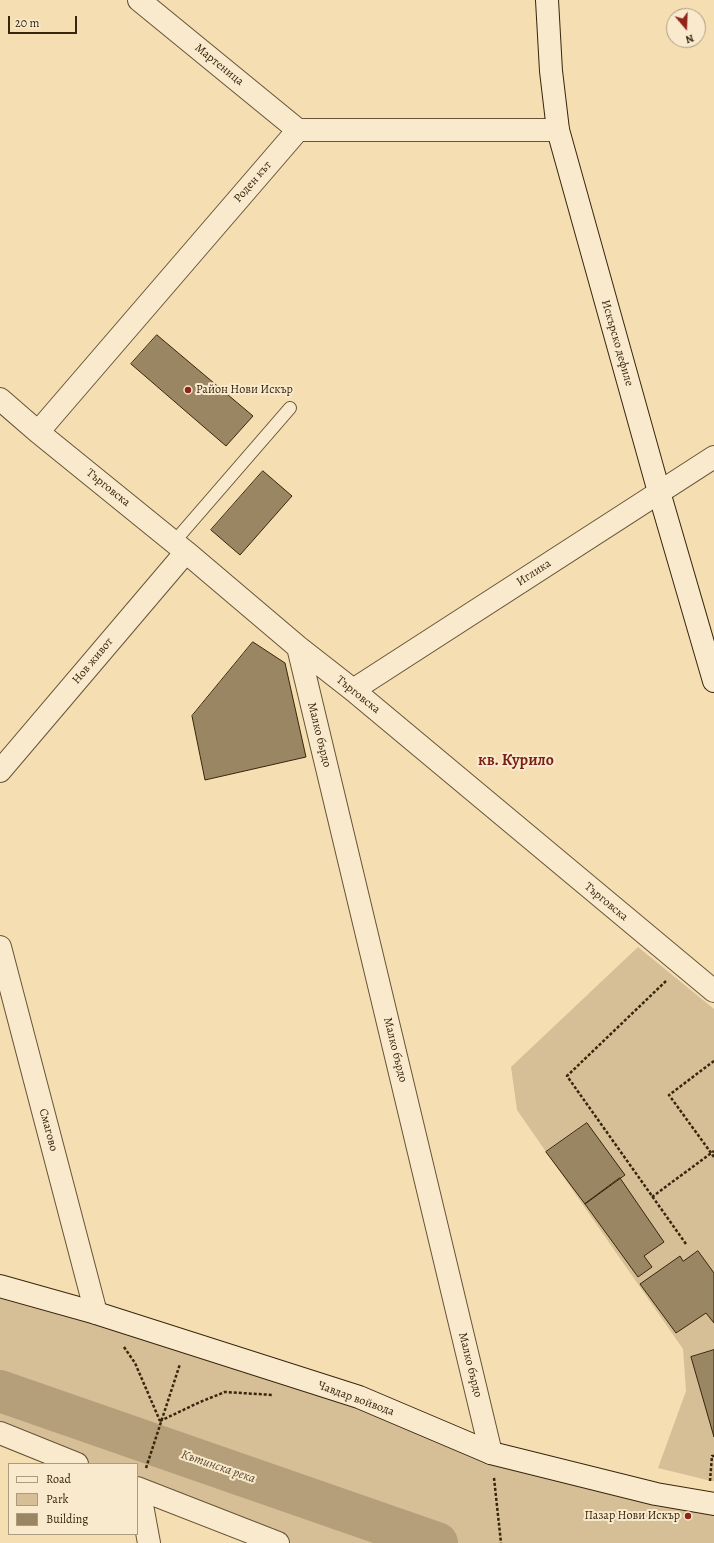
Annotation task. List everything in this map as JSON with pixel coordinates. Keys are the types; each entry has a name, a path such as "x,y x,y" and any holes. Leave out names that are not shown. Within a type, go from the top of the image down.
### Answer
{"street":[{"name":"Мартеница","path":"139,0 298,130"},
{"name":"Искърско дефиле","path":"547,0 551,71 558,130 659,492 714,681"},
{"path":"298,130 558,130"},
{"name":"Роден кът","path":"38,432 298,130"},
{"name":"Търговска","path":"0,399 38,432 180,547 298,647 353,690 714,992"},
{"name":"Иглика","path":"353,690 714,457"},
{"name":"Нов живот","path":"0,771 180,547"},
{"name":"Малко бърдо","path":"298,647 492,1453"},
{"name":"Смагово","path":"0,947 96,1313"},
{"name":"Чавдар войвода","path":"0,1286 96,1313 188,1344 359,1398 492,1453 656,1494 714,1504"},
{"path":"0,1433 75,1463"},
{"path":"138,1489 149,1543"},
{"path":"138,1489 278,1543"}],"lane":[{"path":"180,547 290,408"}],"path":[{"path":"681,965 673,975 566,1076 686,1244"},
{"path":"714,1061 669,1095 712,1152 714,1157"},
{"path":"652,1197 712,1152"},
{"path":"122,1344 135,1363 160,1421"},
{"path":"146,1468 160,1421 188,1344"},
{"path":"160,1421 225,1392 276,1395"},
{"path":"492,1453 501,1543"}],"green space":[{"path":"638,947 714,1009 714,1481 658,1468 686,1391 683,1349 517,1110 511,1067"},
{"path":"0,1286 491,1453 714,1504 714,1543 278,1543 138,1488 138,1463 75,1463 0,1433"}],"building":[{"path":"157,335 253,416 226,446 131,364"},
{"path":"263,471 292,496 240,555 211,530"},
{"path":"253,642 285,663 306,757 205,780 192,716"},
{"path":"587,1123 625,1175 585,1204 546,1152"},
{"path":"620,1178 664,1242 644,1256 652,1267 638,1277 585,1204"},
{"path":"698,1251 714,1273 714,1323 706,1313 676,1333 640,1284 680,1256 683,1261"},
{"path":"714,1350 714,1437 691,1357"}],"waterway":[{"name":"Кътинска река","path":"0,1391 437,1543"}],"place":[{"name":"Район Нови Искър","path":"188,390"},
{"name":"Пазар Нови Искър","path":"688,1516"}],"district":[{"name":"кв. Курило","path":"516,761"}]}
